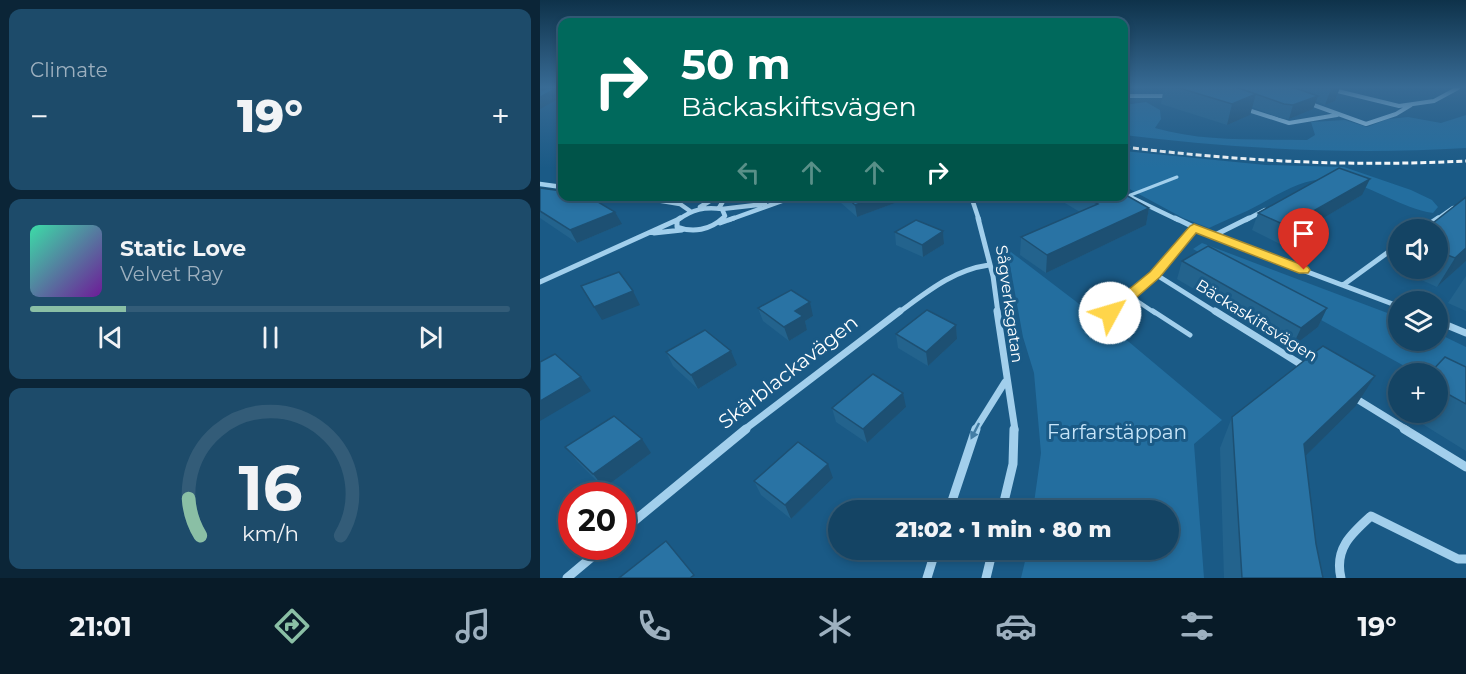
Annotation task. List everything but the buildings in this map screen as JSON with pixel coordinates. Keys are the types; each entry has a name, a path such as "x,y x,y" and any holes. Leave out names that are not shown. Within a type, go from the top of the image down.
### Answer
{"street":[{"path":"1261,114 1289,123 1337,115 1366,124 1396,114"},
{"path":"540,184 558,186"},
{"path":"1128,196 1212,236 1388,302"},
{"path":"662,201 680,204 690,211"},
{"path":"540,282 677,220 710,201"},
{"path":"721,209 724,201"},
{"path":"647,234 712,226 781,201"},
{"name":"Sågverksgatan","path":"973,201 986,243 993,276 1015,432 1013,464 1004,500"},
{"path":"697,209 721,209 775,203"},
{"path":"1212,236 1275,205"},
{"path":"1436,219 1453,208 1466,210"},
{"path":"712,226 725,216 721,209"},
{"path":"677,220 677,227 685,230"},
{"path":"1343,285 1388,251"},
{"name":"Skärblackavägen","path":"636,519 725,444 832,359 952,275 969,267 989,265"},
{"name":"Bäckaskiftsvägen","path":"1155,274 1315,373"},
{"path":"1448,326 1466,333"},
{"name":"Sågverksgatan","path":"952,500 973,433 1006,381"},
{"path":"1345,392 1466,467"},
{"path":"1341,578 1336,565 1345,540 1371,516 1458,559 1466,559"},
{"path":"567,578 588,560"},
{"path":"927,578 933,560"},
{"path":"986,578 990,560"}],"lane":[{"path":"1128,194 1177,177"},
{"path":"547,189 554,185"},
{"path":"1110,313 1155,274 1194,228"},
{"path":"1131,297 1190,334"}],"green space":[{"path":"1128,114 1160,114 1161,119 1155,128 1192,136 1307,140 1315,135 1311,122 1345,120 1367,127 1388,119 1408,117 1441,123 1466,115 1466,148 1337,151 1209,144 1128,135"},
{"path":"1128,151 1266,165 1344,167 1411,190 1432,200 1438,207 1433,213 1421,210 1354,183 1329,179 1292,187 1209,228 1183,218 1128,188"},
{"path":"1202,243 1388,313 1388,351 1448,351 1448,338 1466,347 1466,401 1448,384 1448,363 1399,363 1193,249"},
{"name":"Farfarstäppan","path":"1007,249 1129,342 1222,420 1194,444 1204,578 1021,578 1025,560 1179,560 1179,500 1034,500 1041,453 1034,373 1023,337"}],"railway":[{"path":"1128,147 1295,162 1466,161"}],"route":[{"path":"1110,313 1131,297 1165,264 1194,228 1304,270"}]}
